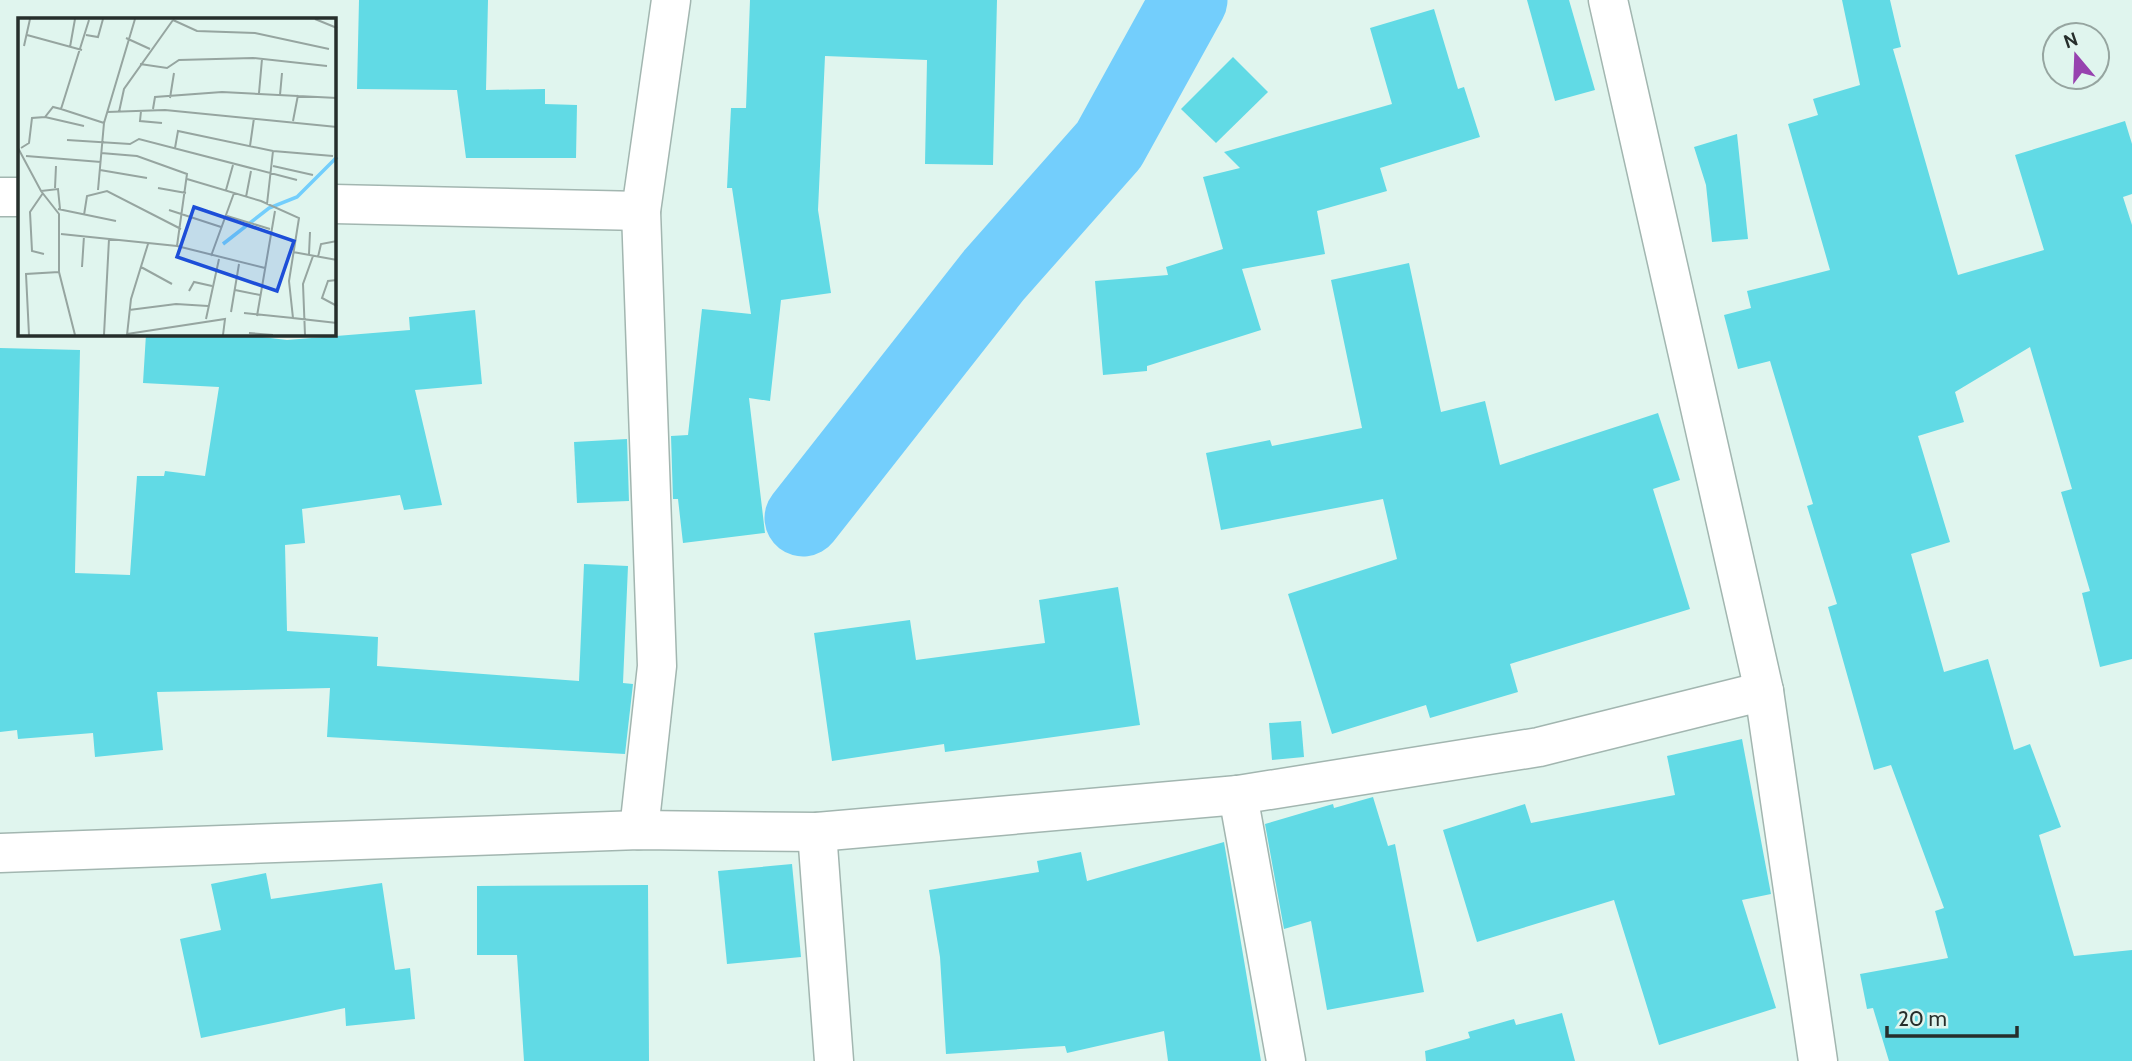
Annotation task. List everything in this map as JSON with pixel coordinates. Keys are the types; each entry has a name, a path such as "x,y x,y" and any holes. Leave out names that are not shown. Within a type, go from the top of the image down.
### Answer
{"street":[{"path":"639,830 657,666 641,211 671,0"},
{"path":"1608,0 1764,691 1818,1061"},
{"path":"0,197 18,197"},
{"path":"336,204 641,211"},
{"path":"0,853 639,830 817,832 1238,795 1539,747 1764,691"},
{"path":"1238,795 1286,1061"},
{"path":"817,832 834,1061"}],"building":[{"path":"359,0 488,0 486,90 545,89 545,104 577,105 576,158 466,158 457,90 357,89"},
{"path":"750,0 997,0 993,165 925,164 927,60 825,56 818,210 831,293 781,300 770,401 749,398 765,533 683,543 678,499 673,499 671,436 688,435 702,309 751,314 732,188 727,188 731,108 746,108"},
{"path":"1527,0 1569,0 1595,90 1555,101"},
{"path":"1842,0 1890,0 1901,47 1893,49 1958,275 2044,250 2015,155 2125,121 2132,144 2132,194 2123,197 2132,225 2132,659 2100,667 2082,593 2090,591 2061,492 2072,489 2030,347 1955,392 1964,422 1918,436 1950,542 1911,554 1944,672 1988,659 2014,750 2030,744 2061,827 2039,835 2074,956 2132,950 2132,1061 1889,1061 1873,1008 1867,1009 1860,974 1948,958 1935,911 1944,908 1891,765 1874,770 1828,607 1837,604 1807,506 1813,504 1770,361 1738,369 1724,315 1751,308 1747,291 1830,270 1788,124 1818,115 1813,99 1860,85"},
{"path":"1434,9 1458,89 1464,87 1480,137 1380,168 1387,191 1317,211 1325,254 1242,269 1261,330 1147,366 1147,371 1103,375 1095,281 1168,275 1166,267 1223,249 1203,177 1240,168 1224,152 1392,104 1370,28"},
{"path":"1233,57 1268,92 1216,143 1181,109"},
{"path":"1737,134 1748,239 1712,242 1706,185 1694,147"},
{"path":"1409,263 1441,412 1485,401 1500,465 1658,413 1680,480 1653,489 1690,609 1510,664 1518,692 1430,718 1426,705 1332,734 1288,594 1397,559 1383,499 1221,530 1206,453 1270,440 1272,446 1362,428 1331,280"},
{"path":"475,310 482,384 415,390 442,505 404,510 400,495 302,509 305,543 285,545 287,631 378,637 377,666 579,681 584,564 628,566 623,683 633,684 625,754 327,737 330,688 157,692 163,750 95,757 93,733 18,739 17,730 0,732 0,348 80,350 75,573 130,575 137,476 164,476 165,471 205,476 219,387 143,383 146,336 254,336 287,340 410,330 409,317"},
{"path":"627,439 629,501 577,503 574,442"},
{"path":"1118,587 1140,725 945,752 944,744 832,761 814,633 910,620 916,660 1045,643 1039,600"},
{"path":"1301,721 1304,757 1272,760 1269,723"},
{"path":"1742,739 1771,894 1742,900 1776,1008 1659,1045 1614,900 1477,942 1443,830 1525,804 1531,823 1675,795 1667,756"},
{"path":"1373,797 1388,846 1395,844 1424,992 1327,1010 1311,921 1284,929 1265,824 1333,804 1334,808"},
{"path":"1224,842 1261,1061 1168,1061 1164,1031 1067,1053 1065,1046 946,1054 940,957 929,890 1039,872 1037,861 1081,852 1087,881"},
{"path":"792,864 801,957 727,964 718,871"},
{"path":"266,873 271,899 382,883 395,970 410,968 415,1019 346,1026 345,1008 201,1038 180,939 221,930 211,884"},
{"path":"648,885 649,1061 524,1061 517,955 477,955 477,886"},
{"path":"1562,1013 1575,1061 1426,1061 1425,1051 1470,1038 1468,1032 1514,1019 1516,1025"}],"waterway":[{"path":"803,518 994,275 1109,145 1189,0"}]}
